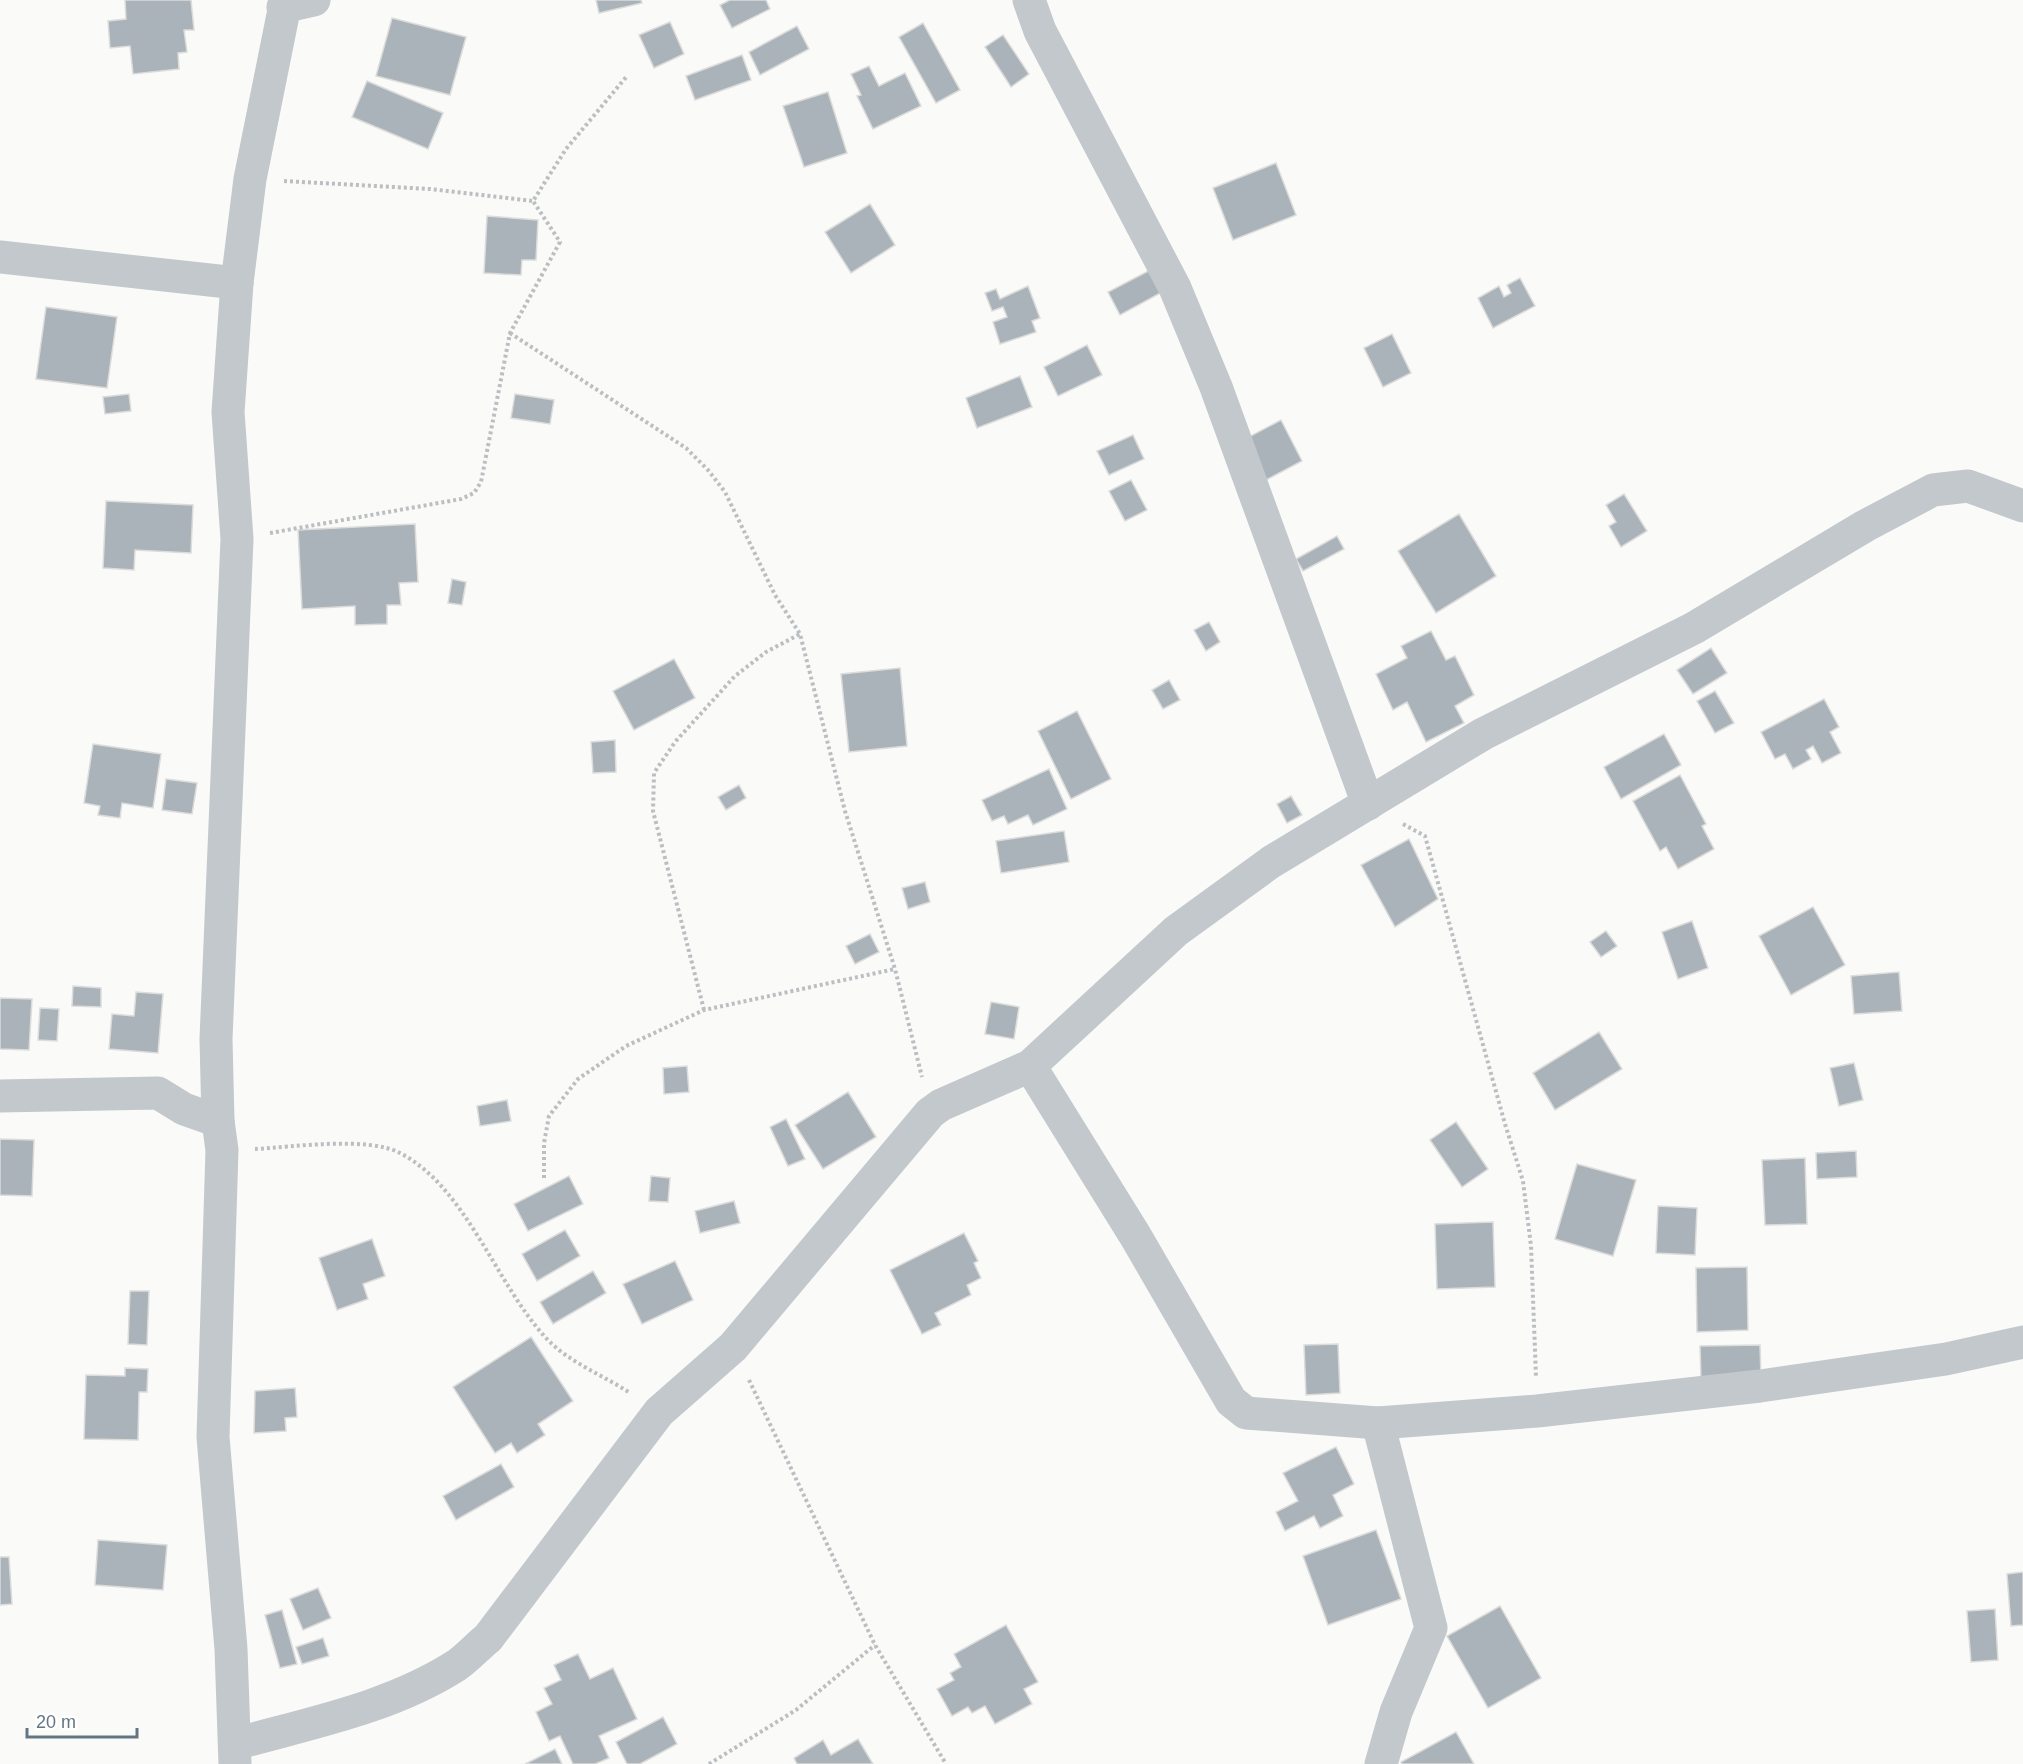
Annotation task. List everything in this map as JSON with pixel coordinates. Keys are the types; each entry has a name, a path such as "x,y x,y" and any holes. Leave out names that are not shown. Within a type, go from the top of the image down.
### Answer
{"street":[{"path":"1029,0 1040,31 1176,288 1216,387 1368,804"},
{"path":"294,2 250,178 237,283 228,412 237,539 216,1039 220,1136 213,1437 231,1649 235,1754 376,1705 427,1682 458,1664 488,1638 659,1412 733,1347 930,1113 941,1105 1030,1066 1176,931 1272,862 1483,734 1694,628 1865,526 1933,490 1968,486 2023,506"},
{"path":"0,257 237,283"},
{"path":"1030,1066 1136,1237 1231,1401 1246,1413 1261,1416 1378,1423 1537,1411 1760,1386 1946,1359 2023,1342"},
{"path":"0,1096 158,1094 184,1109 220,1136"},
{"path":"1378,1423 1431,1628 1396,1712 1381,1764"}],"path":[{"path":"533,201 566,149 627,76"},
{"path":"237,539 461,499 474,493 481,482 510,333 560,242 533,201 430,189 250,178"},
{"path":"510,333 686,448 708,470 725,492 775,595 800,634 845,810 895,969 930,1113"},
{"path":"704,1010 653,811 654,773 675,742 735,676 765,652 800,634"},
{"path":"1368,804 1425,836 1504,1124 1523,1180 1531,1246 1537,1411"},
{"path":"544,1178 544,1143 549,1116 578,1079 626,1046 704,1010 895,969"},
{"path":"220,1136 335,1145 366,1145 400,1153 431,1177 458,1203 506,1287 546,1339 565,1355 659,1412"},
{"path":"733,1347 875,1645 946,1764"},
{"path":"709,1764 796,1710 875,1645"}],"building":[{"path":"125,0 191,0 194,30 184,30 187,52 178,53 179,69 133,74 130,46 110,48 108,21 126,19"},
{"path":"596,0 641,0 642,3 599,13"},
{"path":"730,0 766,0 770,9 732,28 720,5"},
{"path":"392,18 466,37 450,95 376,76"},
{"path":"670,22 684,54 654,68 639,35"},
{"path":"923,23 960,90 936,103 899,37"},
{"path":"797,26 809,49 760,75 749,52"},
{"path":"1003,35 1029,74 1011,87 985,47"},
{"path":"742,55 751,80 695,100 686,76"},
{"path":"869,66 879,86 905,73 921,106 873,129 857,96 861,95 851,74"},
{"path":"367,81 443,113 428,149 352,117"},
{"path":"828,92 847,153 804,167 783,106"},
{"path":"1276,163 1296,215 1233,240 1213,188"},
{"path":"870,204 895,245 851,273 825,232"},
{"path":"487,216 538,220 536,260 522,260 521,275 484,273"},
{"path":"1154,268 1166,290 1120,315 1108,292"},
{"path":"1520,278 1535,306 1493,328 1478,298 1499,286 1504,297 1511,293 1507,285"},
{"path":"1028,286 1040,318 1032,321 1036,332 1000,344 993,322 1007,317 1003,307 992,311 985,293 996,289 1000,299"},
{"path":"46,307 117,317 107,388 36,379"},
{"path":"1392,334 1411,373 1383,387 1364,348"},
{"path":"1087,345 1102,375 1058,396 1044,367"},
{"path":"1020,376 1032,407 977,428 966,398"},
{"path":"129,394 131,411 105,414 103,397"},
{"path":"515,394 554,400 550,424 511,418"},
{"path":"1281,420 1302,461 1264,481 1243,440"},
{"path":"1133,435 1144,459 1109,475 1097,451"},
{"path":"1131,480 1147,510 1125,521 1109,491"},
{"path":"1624,494 1647,531 1621,547 1609,526 1616,522 1606,505"},
{"path":"106,501 193,505 191,553 135,550 134,570 103,568"},
{"path":"1459,514 1496,576 1436,613 1398,551"},
{"path":"415,524 418,582 399,583 401,605 387,605 387,624 355,625 355,606 302,609 298,530"},
{"path":"1337,536 1344,549 1303,571 1296,559"},
{"path":"452,579 466,582 462,605 448,603"},
{"path":"1209,622 1220,642 1206,651 1194,630"},
{"path":"1431,631 1446,660 1455,656 1474,695 1455,706 1464,723 1426,742 1407,702 1393,710 1376,674 1407,658 1401,646"},
{"path":"1711,648 1727,673 1693,694 1677,670"},
{"path":"674,659 695,698 634,730 613,691"},
{"path":"900,668 907,746 849,752 841,674"},
{"path":"1169,680 1180,700 1163,709 1152,690"},
{"path":"1715,691 1734,723 1715,733 1697,701"},
{"path":"1824,699 1839,727 1830,732 1841,753 1822,763 1813,746 1806,750 1811,759 1793,769 1785,754 1775,759 1761,732"},
{"path":"1077,711 1111,779 1071,799 1038,731"},
{"path":"1664,734 1681,765 1621,799 1604,767"},
{"path":"615,740 616,772 593,773 591,742"},
{"path":"93,744 161,754 153,808 122,803 120,818 98,815 100,806 84,803"},
{"path":"1049,769 1067,809 1033,825 1028,815 1008,824 1004,816 992,821 982,800"},
{"path":"1680,775 1706,824 1702,826 1714,849 1678,869 1666,847 1660,851 1633,801"},
{"path":"166,779 197,783 192,814 162,810"},
{"path":"739,785 746,798 726,810 718,797"},
{"path":"1291,796 1302,815 1287,823 1277,804"},
{"path":"1064,831 1069,862 1001,873 996,841"},
{"path":"1409,839 1438,899 1395,927 1361,865"},
{"path":"925,882 930,902 908,909 902,888"},
{"path":"1813,907 1845,965 1791,995 1759,936"},
{"path":"1692,921 1708,968 1678,979 1662,932"},
{"path":"1606,931 1617,946 1601,957 1590,942"},
{"path":"870,934 879,952 855,964 846,946"},
{"path":"1899,972 1902,1011 1854,1014 1851,976"},
{"path":"73,986 101,988 101,1007 72,1006"},
{"path":"136,992 163,994 158,1053 109,1049 112,1014 134,1016"},
{"path":"0,998 32,999 29,1050 0,1049"},
{"path":"991,1002 1019,1007 1014,1039 985,1034"},
{"path":"40,1008 59,1009 57,1041 38,1040"},
{"path":"1599,1032 1622,1069 1555,1110 1533,1073"},
{"path":"1854,1063 1863,1100 1839,1106 1830,1068"},
{"path":"687,1066 689,1092 664,1094 663,1068"},
{"path":"848,1092 876,1137 823,1169 795,1125"},
{"path":"507,1100 511,1121 480,1126 477,1106"},
{"path":"786,1119 805,1159 788,1166 770,1127"},
{"path":"1456,1122 1488,1169 1462,1187 1430,1140"},
{"path":"0,1139 34,1140 32,1196 0,1195"},
{"path":"1856,1151 1857,1177 1817,1179 1816,1153"},
{"path":"1805,1158 1807,1224 1765,1225 1762,1160"},
{"path":"1577,1164 1636,1180 1613,1256 1555,1239"},
{"path":"569,1176 583,1204 528,1231 514,1204"},
{"path":"651,1176 670,1178 668,1202 649,1201"},
{"path":"734,1201 740,1223 700,1233 695,1211"},
{"path":"1658,1206 1697,1208 1695,1255 1656,1253"},
{"path":"1493,1222 1495,1287 1437,1289 1435,1224"},
{"path":"565,1230 580,1256 537,1281 522,1254"},
{"path":"964,1233 978,1261 974,1263 981,1278 967,1285 971,1295 935,1313 941,1325 922,1334 890,1270"},
{"path":"372,1239 385,1276 363,1284 368,1299 337,1310 319,1258"},
{"path":"675,1261 693,1300 642,1324 623,1284"},
{"path":"1747,1267 1748,1330 1697,1332 1696,1268"},
{"path":"593,1271 606,1293 553,1324 540,1302"},
{"path":"130,1291 149,1291 147,1345 128,1344"},
{"path":"531,1337 573,1401 538,1424 545,1435 517,1453 511,1443 495,1453 453,1387"},
{"path":"1338,1344 1340,1393 1306,1395 1304,1345"},
{"path":"1760,1345 1761,1379 1701,1380 1700,1346"},
{"path":"125,1368 148,1369 147,1392 139,1392 138,1440 84,1439 86,1375 125,1376"},
{"path":"295,1388 297,1417 285,1418 286,1431 254,1433 255,1391"},
{"path":"1336,1447 1354,1484 1333,1495 1343,1516 1320,1528 1314,1516 1285,1531 1276,1512 1298,1501 1283,1473"},
{"path":"501,1464 514,1487 456,1520 443,1496"},
{"path":"1376,1530 1401,1599 1328,1625 1303,1556"},
{"path":"98,1540 167,1545 163,1590 95,1585"},
{"path":"0,1557 9,1557 12,1604 0,1605"},
{"path":"2023,1572 2023,1625 2011,1626 2007,1574"},
{"path":"318,1588 331,1618 303,1630 290,1599"},
{"path":"1500,1606 1541,1678 1488,1708 1447,1636"},
{"path":"1995,1609 1998,1660 1971,1662 1967,1611"},
{"path":"282,1610 297,1664 280,1668 265,1615"},
{"path":"1006,1625 1038,1682 1024,1689 1032,1704 995,1724 985,1706 972,1713 968,1707 952,1716 937,1689 954,1680 950,1673 961,1667 954,1654"},
{"path":"323,1638 329,1656 302,1664 296,1647"},
{"path":"578,1654 590,1679 613,1668 637,1719 599,1736 609,1758 595,1764 573,1764 560,1736 549,1741 536,1712 552,1704 544,1688 561,1680 554,1665"},
{"path":"663,1717 677,1744 640,1764 627,1764 616,1742"},
{"path":"1456,1732 1474,1764 1402,1764 1401,1762"},
{"path":"858,1739 873,1764 797,1764 794,1758 823,1740 831,1755"},
{"path":"555,1749 562,1764 525,1764"}]}
